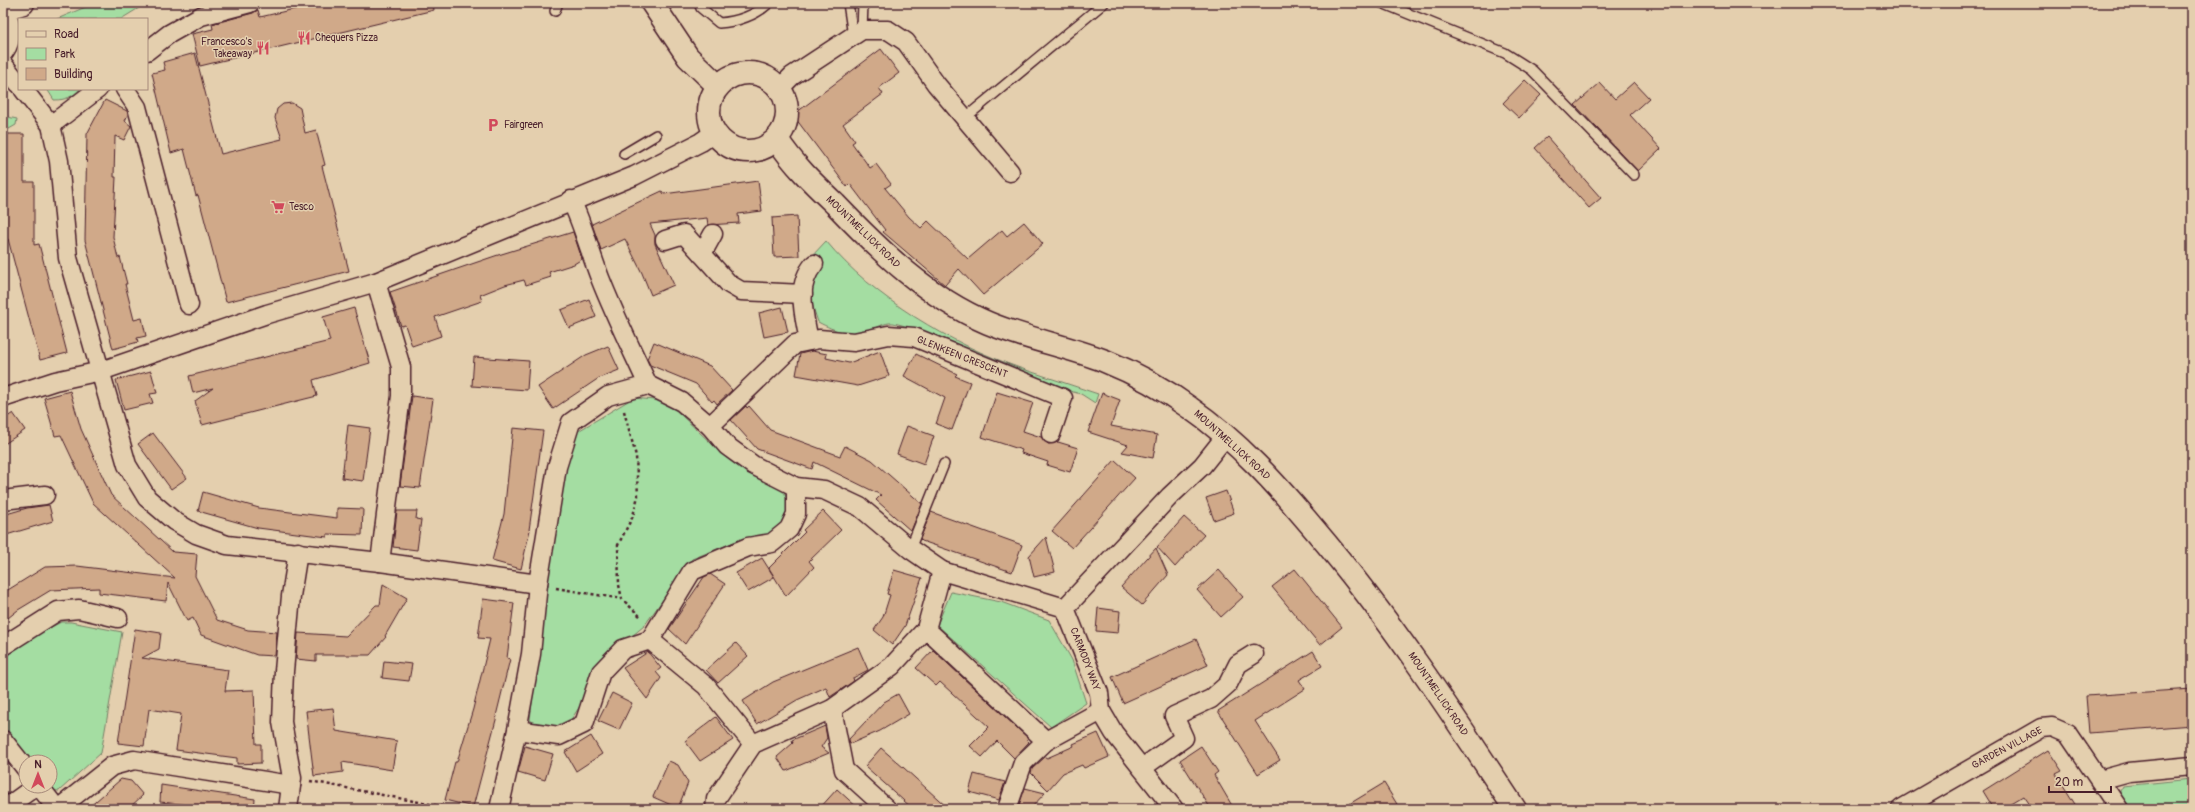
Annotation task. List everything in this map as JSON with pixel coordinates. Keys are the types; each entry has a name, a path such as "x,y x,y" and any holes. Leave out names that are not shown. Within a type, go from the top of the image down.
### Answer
{"main road":[{"path":"3,50 9,35 8,22 3,10 23,3"},
{"path":"652,3 688,56 718,86"},
{"path":"750,73 761,75 771,80 780,88 786,100 788,114 785,128 777,139 768,147 756,151 744,152 732,149 722,142 714,133 709,121 708,109 711,96 718,86 727,78 738,74 750,73"},
{"name":"MOUNTMELLICK ROAD","path":"777,139 790,158 876,246 916,281 987,322 1105,361 1157,386 1192,409 1225,436 1279,487 1355,577 1435,689 1515,809"}],"street":[{"path":"148,50 169,34 201,16 250,3"},
{"path":"780,88 792,76 858,33 888,30 906,42 936,84 1010,172"},
{"path":"3,64 18,83"},
{"path":"24,90 51,125 59,161 68,258 128,465 147,498 174,521 196,534 227,545 380,562 538,584"},
{"path":"51,125 97,90"},
{"path":"126,90 137,107 189,305"},
{"path":"3,398 55,381 101,371 267,314 376,282 571,200 634,176 701,142 714,133"},
{"path":"571,200 581,221 600,279 648,385 682,402 710,426 726,446 753,465 796,487 824,490 860,507 910,549 942,571 1065,608 1170,496 1202,466 1225,436"},
{"path":"665,240 684,234 729,284 741,291 803,294"},
{"path":"702,254 713,234"},
{"path":"809,341 803,284 807,273 814,264"},
{"path":"376,282 401,366 401,396 380,562"},
{"name":"GLENKEEN CRESCENT","path":"710,426 795,344 819,339 854,342 888,335 914,337 1063,398 1051,434"},
{"path":"499,809 517,730 531,654 538,584 557,467 571,422 608,396 648,385"},
{"path":"517,730 559,736 584,724 601,672 623,649 653,636 692,571 748,547 772,543 789,529 796,514 796,487"},
{"path":"3,500 45,495"},
{"path":"288,809 292,782 282,722 284,671 290,604 298,552"},
{"path":"715,809 716,799 753,744 832,709 892,666 926,629 942,571"},
{"name":"CARMODY WAY","path":"1065,608 1099,693 1100,711"},
{"path":"3,646 58,611 79,609 118,618"},
{"path":"926,629 1046,741"},
{"path":"653,636 706,686 753,744"},
{"path":"1142,768 1184,738 1174,716 1211,700 1228,684 1238,664 1254,654"},
{"path":"832,709 844,770 887,809"},
{"path":"1007,809 1022,763 1046,741 1100,711 1114,733 1174,809"},
{"name":"GARDEN VILLAGE","path":"1900,809 2041,728 2047,727 2052,727 2068,734 2120,809"},
{"path":"3,740 18,759"},
{"path":"46,794 58,809 112,766 134,760 292,782"},
{"path":"2100,780 2129,772 2192,766"},
{"path":"4,809 25,794"}],"lane":[{"path":"699,3 701,8 719,23 735,22 764,8 769,3"},
{"path":"848,3 858,33"},
{"path":"858,33 863,3"},
{"path":"965,118 1104,3"},
{"path":"1382,3 1505,53 1532,70 1634,175"},
{"path":"624,154 656,135"},
{"path":"910,549 944,464"}],"path":[{"path":"620,393 630,439 636,456 638,496 633,516 618,545 618,585 622,599 653,636"},
{"path":"538,584 622,599"},
{"path":"292,782 455,809"}],"green space":[{"path":"95,3 147,3 123,18 59,18"},
{"path":"48,90 79,90 68,98 54,100"},
{"path":"3,116 17,119 16,125 9,129 3,129"},
{"path":"826,241 866,282 915,317 967,346 994,358 1098,394 1095,403 1081,394 1038,383 914,329 901,325 887,323 862,333 849,333 830,328 818,322 809,295 812,256"},
{"path":"633,398 666,401 729,460 755,477 784,491 788,503 787,515 780,526 770,535 747,537 692,559 644,626 621,645 566,727 541,727 530,720 562,468 575,433"},
{"path":"951,592 1001,602 1049,620 1072,660 1086,703 1051,727 937,625"},
{"path":"61,622 71,622 122,632 101,753 59,791 58,754 21,754 3,731 3,658 34,636"},
{"path":"2191,779 2192,809 2128,809 2120,796 2120,791 2123,786"}],"building":[{"path":"297,3 433,3 434,10 200,66 192,34 213,29 212,24 253,13 258,10 260,17 299,8"},
{"path":"881,49 899,73 879,88 883,94 843,124 855,141 852,143 870,168 876,164 891,184 885,188 909,217 921,228 928,221 968,259 1002,230 1007,236 1024,222 1043,244 983,295 959,269 945,285 883,232 885,230 850,184 847,187 793,115"},
{"name":"Tesco","path":"195,53 221,154 282,139 275,118 277,109 283,104 292,103 300,108 305,133 316,130 325,165 322,166 349,271 226,302 198,195 196,196 184,149 171,153 152,73 165,70 163,62"},
{"path":"1525,80 1541,95 1519,118 1503,103"},
{"path":"1634,82 1649,98 1630,115 1661,149 1638,171 1575,105 1600,83 1615,99"},
{"path":"105,100 127,111 128,114 125,121 131,126 124,140 115,136 114,177 116,177 113,237 118,258 120,257 127,284 125,284 134,320 142,318 146,336 137,338 138,342 113,349 85,240 87,134"},
{"path":"3,134 24,134 24,182 34,182 34,245 39,244 67,353 40,360 8,239 3,239"},
{"path":"1547,137 1601,198 1589,208 1535,148"},
{"path":"758,181 762,211 738,214 739,223 708,225 707,218 650,224 655,235 655,244 674,285 651,295 625,239 601,250 592,224 662,191 664,194"},
{"path":"797,216 799,256 774,257 772,218"},
{"path":"573,232 582,259 574,264 549,272 551,277 526,285 524,280 505,285 480,295 482,301 435,317 441,336 412,346 405,325 401,326 390,292 495,256"},
{"path":"589,299 596,317 569,328 561,310"},
{"path":"782,307 788,332 764,337 759,313"},
{"path":"354,308 370,363 313,380 317,396 202,425 195,401 213,388 193,393 189,376 330,341 323,317"},
{"path":"654,342 710,366 732,390 717,404 714,400 712,402 696,384 650,365 647,359"},
{"path":"608,346 619,370 599,378 553,409 538,387 586,355"},
{"path":"812,351 827,354 826,358 849,363 880,351 889,376 858,386 796,375 800,354"},
{"path":"916,354 957,374 955,376 970,382 952,430 936,424 945,398 904,376"},
{"path":"474,357 529,361 527,390 472,386"},
{"path":"151,371 157,393 150,394 153,403 124,410 116,380"},
{"path":"70,391 81,429 111,495 173,552 197,554 195,576 217,620 248,630 277,632 275,656 257,655 201,635 193,618 187,621 168,583 166,601 99,593 99,588 51,590 18,610 3,622 3,593 45,567 77,566 175,578 93,503 61,435 55,436 44,398"},
{"path":"997,392 1033,403 1023,431 1041,437 1048,444 1058,442 1078,448 1070,472 1047,465 1048,462 1021,453 1022,450 982,437"},
{"path":"1102,393 1120,400 1111,426 1157,435 1153,458 1122,452 1128,445 1088,432"},
{"path":"412,396 433,399 420,488 400,486"},
{"path":"746,406 747,408 749,406 770,430 840,456 845,446 872,460 922,504 911,531 876,500 881,495 814,462 812,469 757,449 731,420"},
{"path":"13,413 25,430 3,445 3,420"},
{"path":"348,425 370,428 363,481 342,478"},
{"path":"907,426 934,436 924,464 897,454"},
{"path":"513,428 543,431 530,530 521,569 492,561 504,514"},
{"path":"153,433 187,478 171,489 138,444"},
{"path":"1115,460 1135,478 1072,548 1052,531"},
{"path":"1226,491 1234,513 1214,520 1206,498"},
{"path":"203,492 259,508 337,518 337,508 363,509 362,535 327,534 327,537 258,528 198,511"},
{"path":"49,505 53,521 3,536 3,515 27,508"},
{"path":"397,511 417,511 416,519 421,520 417,550 393,547"},
{"path":"823,511 841,530 809,561 814,567 786,596 769,568 805,532 803,530"},
{"path":"931,512 1022,545 1012,572 922,541 920,539"},
{"path":"1184,517 1204,535 1175,567 1157,547"},
{"path":"1046,537 1055,572 1034,577 1029,556"},
{"path":"1156,548 1168,575 1142,605 1121,587"},
{"path":"762,558 774,577 748,592 736,573"},
{"path":"1295,569 1342,627 1320,645 1272,587"},
{"path":"894,570 922,578 905,626 892,645 874,630 883,617 890,595 887,594"},
{"path":"1219,570 1243,597 1221,617 1197,590"},
{"path":"710,574 725,584 685,644 669,629 704,577"},
{"path":"383,584 407,598 385,636 386,637 370,655 316,655 316,661 296,659 298,633 346,636 376,605 380,605"},
{"path":"483,599 514,603 507,658 510,659 497,716 473,807 445,800 455,762 457,762 473,709 490,639 478,638"},
{"path":"1098,608 1120,611 1118,633 1096,631"},
{"path":"135,629 161,633 159,649 142,658 228,670 225,691 254,690 256,744 261,744 261,763 237,764 237,758 176,750 181,714 149,709 144,746 118,743"},
{"path":"1196,639 1208,665 1123,703 1112,677"},
{"path":"736,643 748,656 718,683 706,670"},
{"path":"858,647 868,670 853,678 854,681 830,697 826,687 797,700 757,724 743,701 773,682"},
{"path":"933,650 1028,738 1027,740 1029,742 1014,758 997,741 982,757 970,746 989,727 940,682 936,686 916,668"},
{"path":"1313,651 1322,666 1299,680 1305,689 1255,721 1280,760 1258,774 1218,711"},
{"path":"648,652 661,668 656,672 661,678 647,699 623,668"},
{"path":"384,661 412,664 409,681 382,678"},
{"path":"2192,689 2192,725 2089,733 2086,696"},
{"path":"612,693 632,703 619,730 598,721"},
{"path":"898,694 909,714 880,731 850,744 849,739 884,702"},
{"path":"333,708 336,731 397,741 392,770 342,762 343,772 314,776 306,711"},
{"path":"716,717 733,740 700,761 685,741"},
{"path":"825,726 827,738 821,747 829,753 786,771 777,757 793,743 792,740"},
{"path":"1098,733 1109,757 1084,768 1082,765 1063,773 1048,790 1031,773 1032,769 1045,757 1047,758 1074,746 1073,744"},
{"path":"591,736 602,754 576,771 565,752"},
{"path":"525,746 553,754 545,780 518,772"},
{"path":"1201,746 1218,772 1214,775 1234,809 1211,809 1180,760"},
{"path":"881,748 949,809 913,809 865,766"},
{"path":"2048,750 2062,771 2056,774 2078,809 2033,809 2024,796 2002,809 1994,809 1983,791"},
{"path":"669,761 678,765 688,783 678,808 653,797"},
{"path":"974,774 1005,782 999,800 969,792"},
{"path":"121,779 131,781 143,795 128,809 87,809"},
{"path":"1384,783 1400,809 1341,809"},
{"path":"161,785 255,799 254,809 200,809 200,806 160,802"},
{"path":"1025,788 1045,793 1031,808 1019,805"},
{"path":"837,789 859,809 819,809"}],"place":[{"name":"Chequers Pizza","path":"304,38"},
{"name":"Francesco's Takeaway","path":"263,48"},
{"name":"Fairgreen","path":"493,125"},
{"name":"Tesco","path":"278,207"}]}
